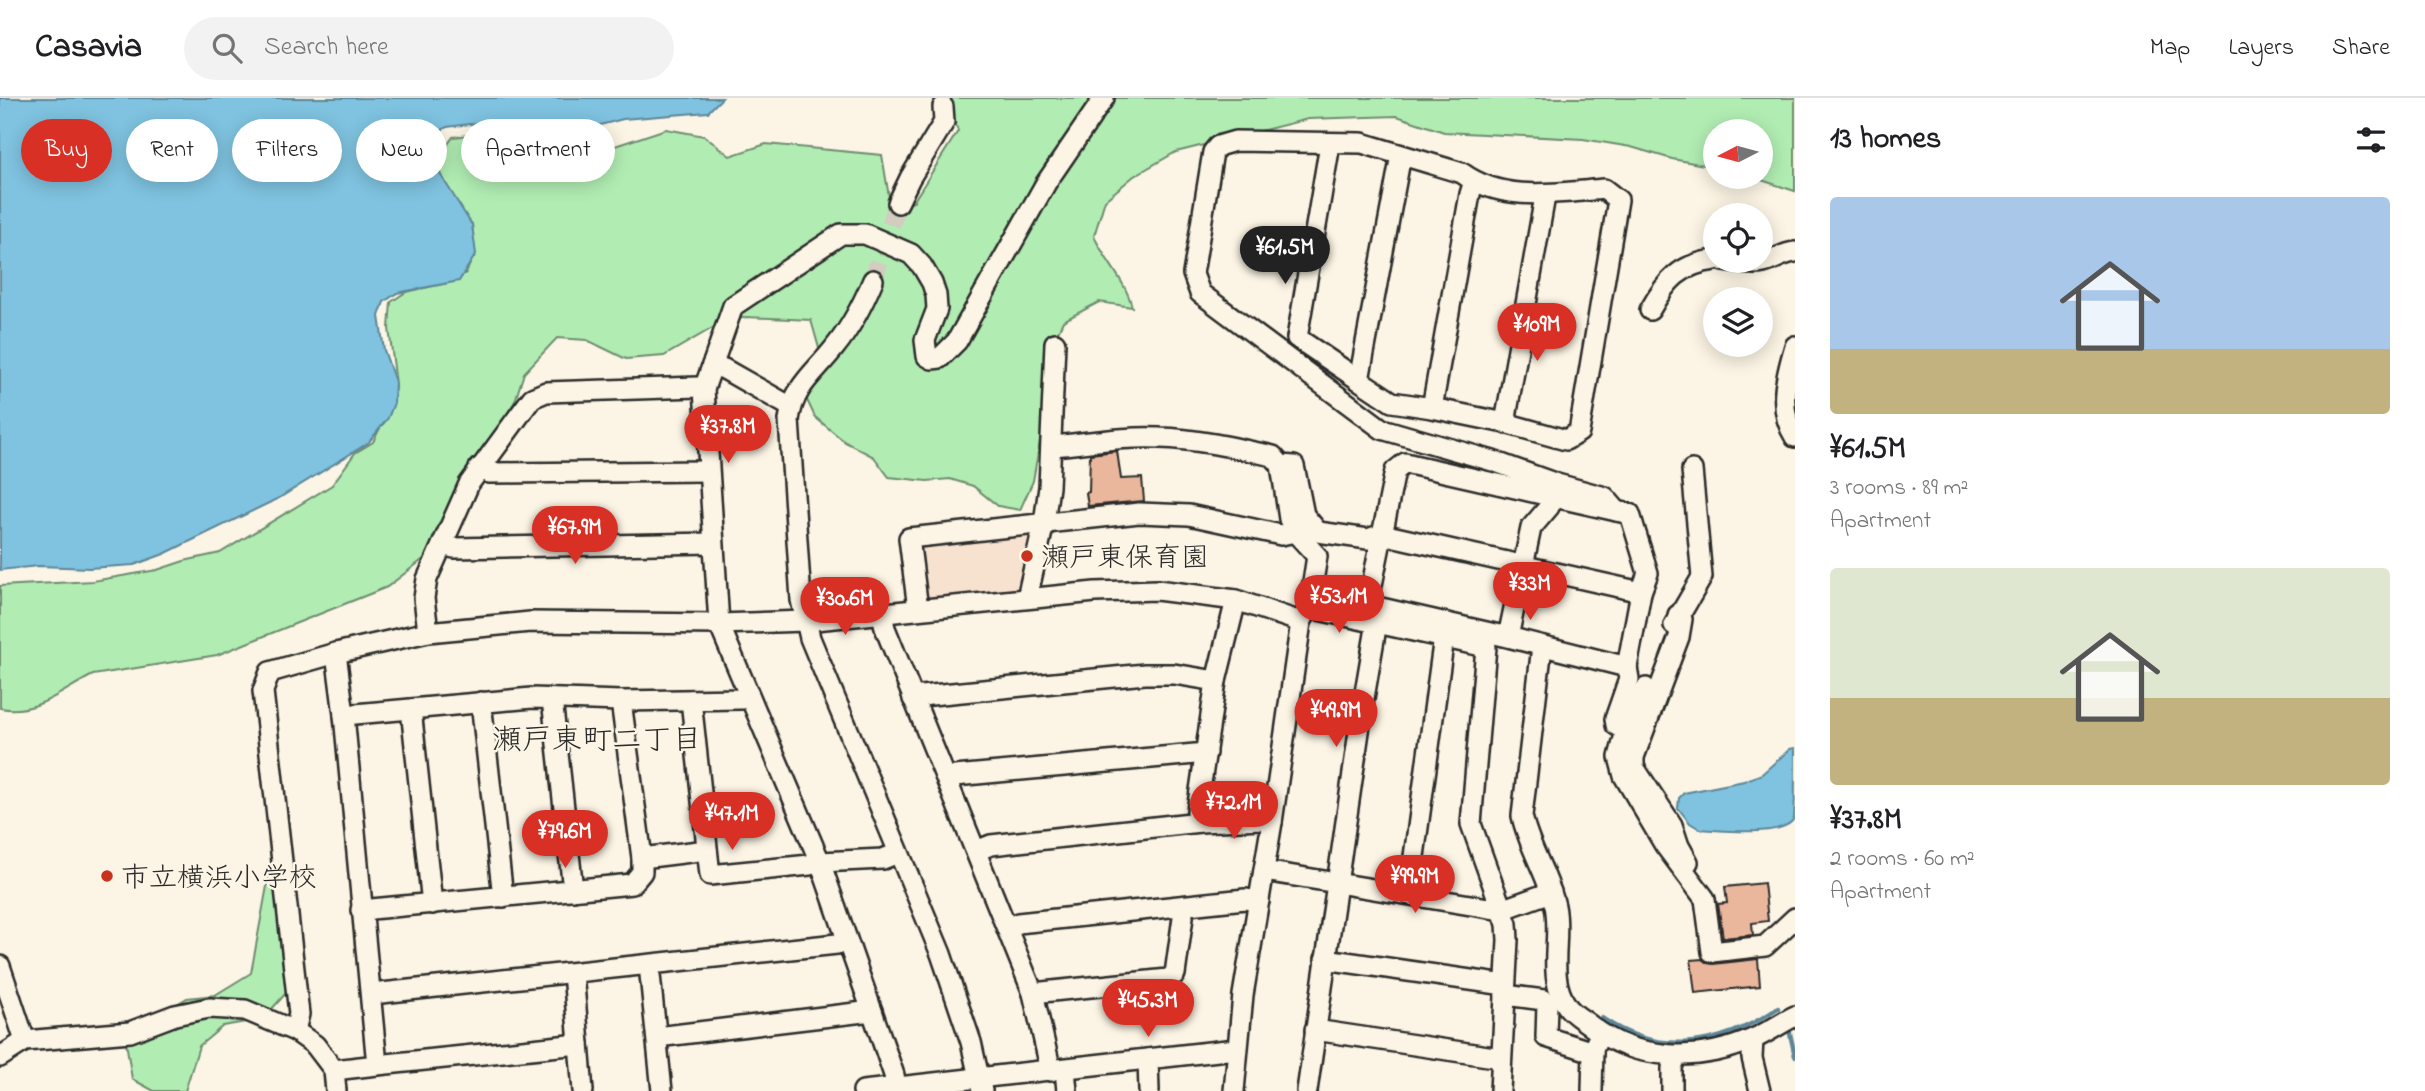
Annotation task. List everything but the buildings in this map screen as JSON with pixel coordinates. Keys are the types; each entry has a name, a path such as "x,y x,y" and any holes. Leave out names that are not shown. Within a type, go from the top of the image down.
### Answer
{"street":[{"path":"895,1088 894,1075 820,862 719,624 704,389 733,306 741,298 841,234 865,234 911,254 922,266 936,295 937,309 925,340 926,356 932,359 940,358 957,341 1046,183 1104,98"},
{"path":"898,203 944,122 943,107"},
{"path":"1330,144 1297,338 1392,402 1506,423 1566,440 1578,432 1618,200 1604,189 1544,194 1510,192 1474,181 1462,173 1362,143 1235,141 1218,146 1213,152 1193,274 1200,293 1382,429 1605,497 1616,511"},
{"path":"1359,380 1401,156"},
{"path":"1432,408 1474,181"},
{"path":"1506,423 1544,194"},
{"path":"1773,259 1795,252"},
{"path":"1650,310 1662,288 1677,272 1703,261"},
{"path":"873,280 858,315 834,349 801,385 790,407 790,448 801,600 805,621 941,954 971,1042 981,1084"},
{"path":"1027,597 1044,523 1052,446 1055,343"},
{"path":"1795,346 1784,392 1786,413 1795,437"},
{"path":"712,365 724,369 790,407"},
{"path":"428,632 424,598 427,579 469,484 531,398 546,392 698,387 704,389"},
{"path":"1052,446 1162,438 1203,442 1273,456 1281,465 1289,519 1295,532 1317,555 1305,615 1236,1049 1234,1091"},
{"path":"1626,732 1616,725 1615,719 1629,679 1627,667 1641,592 1648,573 1629,514 1405,463 1395,471 1368,605 1627,667"},
{"path":"1281,465 1294,466 1304,515 1318,532 1368,539 1382,534 1641,592"},
{"path":"479,468 489,472 708,471"},
{"path":"1692,470 1702,577 1678,615 1626,732 1619,757 1624,776 1664,844 1704,899"},
{"path":"1508,637 1531,528 1549,508 1553,497"},
{"path":"918,609 909,538 1139,513 1189,515 1281,535 1295,532"},
{"path":"443,545 454,548 713,543"},
{"path":"295,1031 299,1014 263,691 270,672 336,653 428,632 530,622 719,624 805,621 1027,597 1157,590 1236,600 1305,615 1377,622 1486,647 1471,824 1507,924 1500,1091"},
{"path":"1200,822 1197,811 1216,681 1236,600"},
{"path":"882,613 885,628 913,699 1033,993 1067,1091"},
{"path":"1678,615 1682,619 1679,637 1638,742 1633,757 1634,767 1672,825 1679,846 1698,879 1704,899 1712,952 1765,946 1795,918"},
{"path":"1307,1091 1377,622"},
{"path":"1409,893 1444,637"},
{"path":"1542,646 1522,816 1525,831 1556,909 1555,964 1567,1007 1615,1043 1642,1052 1676,1056 1712,1051 1753,1039 1795,1016"},
{"path":"336,653 377,1065"},
{"path":"913,699 921,696 1145,674 1174,674 1216,681"},
{"path":"344,715 481,702 552,699 741,699 749,695"},
{"path":"552,699 573,890"},
{"path":"691,700 710,875 820,862 883,859 898,853"},
{"path":"361,910 632,884 642,872 642,858 621,701"},
{"path":"481,702 503,897"},
{"path":"411,709 432,904"},
{"path":"947,781 955,776 1206,753"},
{"path":"976,850 991,845 1200,822 1261,819 1272,822"},
{"path":"642,858 707,850"},
{"path":"1264,872 1409,893 1501,910 1551,892"},
{"path":"1008,930 1018,923 1245,899 1259,901"},
{"path":"1033,993 1168,979 1175,974 1183,917 1182,906"},
{"path":"372,994 846,942"},
{"path":"1325,959 1505,990 1544,1000 1547,1004 1546,1037 1593,1052"},
{"path":"649,965 662,1091"},
{"path":"0,966 25,1041"},
{"path":"573,973 583,1091"},
{"path":"0,1057 25,1041 130,1032 175,1015 209,1008 245,1010 295,1031 315,1045 334,1070 336,1091"},
{"path":"657,1037 872,1011"},
{"path":"1315,1030 1501,1058"},
{"path":"1592,1091 1593,1052 1601,1034"},
{"path":"1753,1039 1752,1058 1760,1091"},
{"path":"334,1070 579,1044"},
{"path":"863,1091 981,1084 1058,1070 1236,1049"},
{"path":"1672,1091 1672,1068 1676,1056"},
{"path":"1148,1059 1149,1091"}],"shaded area":[{"path":"1027,530 1034,538 1023,584 1015,592 930,601 921,594 916,550 924,542"}],"green space":[{"path":"947,98 1795,98 1795,191 1773,184 1773,119 1703,119 1703,165 1631,147 1583,139 1444,132 1397,116 1308,119 1176,152 1134,176 1105,200 1094,236 1125,288 1132,307 1099,302 1063,321 1049,352 1051,378 1033,481 1020,510 998,506 973,486 950,479 927,481 889,477 874,457 845,442 815,417 806,398 822,359 811,320 746,317 716,326 664,356 626,359 587,340 557,338 524,373 515,401 465,484 430,554 387,587 217,655 93,675 38,705 0,708 0,586 93,581 157,570 220,553 332,485 355,453 373,442 390,408 396,384 389,328 391,302 406,292 447,283 466,273 475,252 472,224 445,193 443,182 447,182 447,145 453,137 461,136 461,182 615,182 615,146 666,129 704,136 730,156 766,144 882,155 890,203 901,208 913,202 958,131"},
{"path":"272,859 289,957 286,993 263,1019 223,1026 199,1046 185,1091 154,1091 132,1079 126,1042 155,1017 187,998 215,995 251,973"}],"water":[{"path":"0,98 722,98 708,112 615,121 615,119 461,119 461,125 447,127 447,119 356,119 356,182 445,182 472,225 476,254 459,281 397,293 384,302 379,316 384,350 395,382 394,403 388,418 368,443 279,498 164,554 134,565 89,568 39,566 0,570"},
{"path":"1795,748 1794,818 1788,824 1765,831 1700,829 1690,823 1678,808 1679,798 1684,793 1744,781 1762,774 1790,749"}],"waterway":[{"path":"1602,1018 1624,1031 1646,1039 1691,1042 1735,1031 1778,1008"},
{"path":"1789,1029 1795,1056"}],"tunnel":[{"path":"873,280 898,203"}],"place":[{"name":"瀬戸東保育園","path":"1027,556"},
{"name":"市立横浜小学校","path":"107,876"}],"district":[{"name":"瀬戸東町二丁目","path":"597,739"}]}
